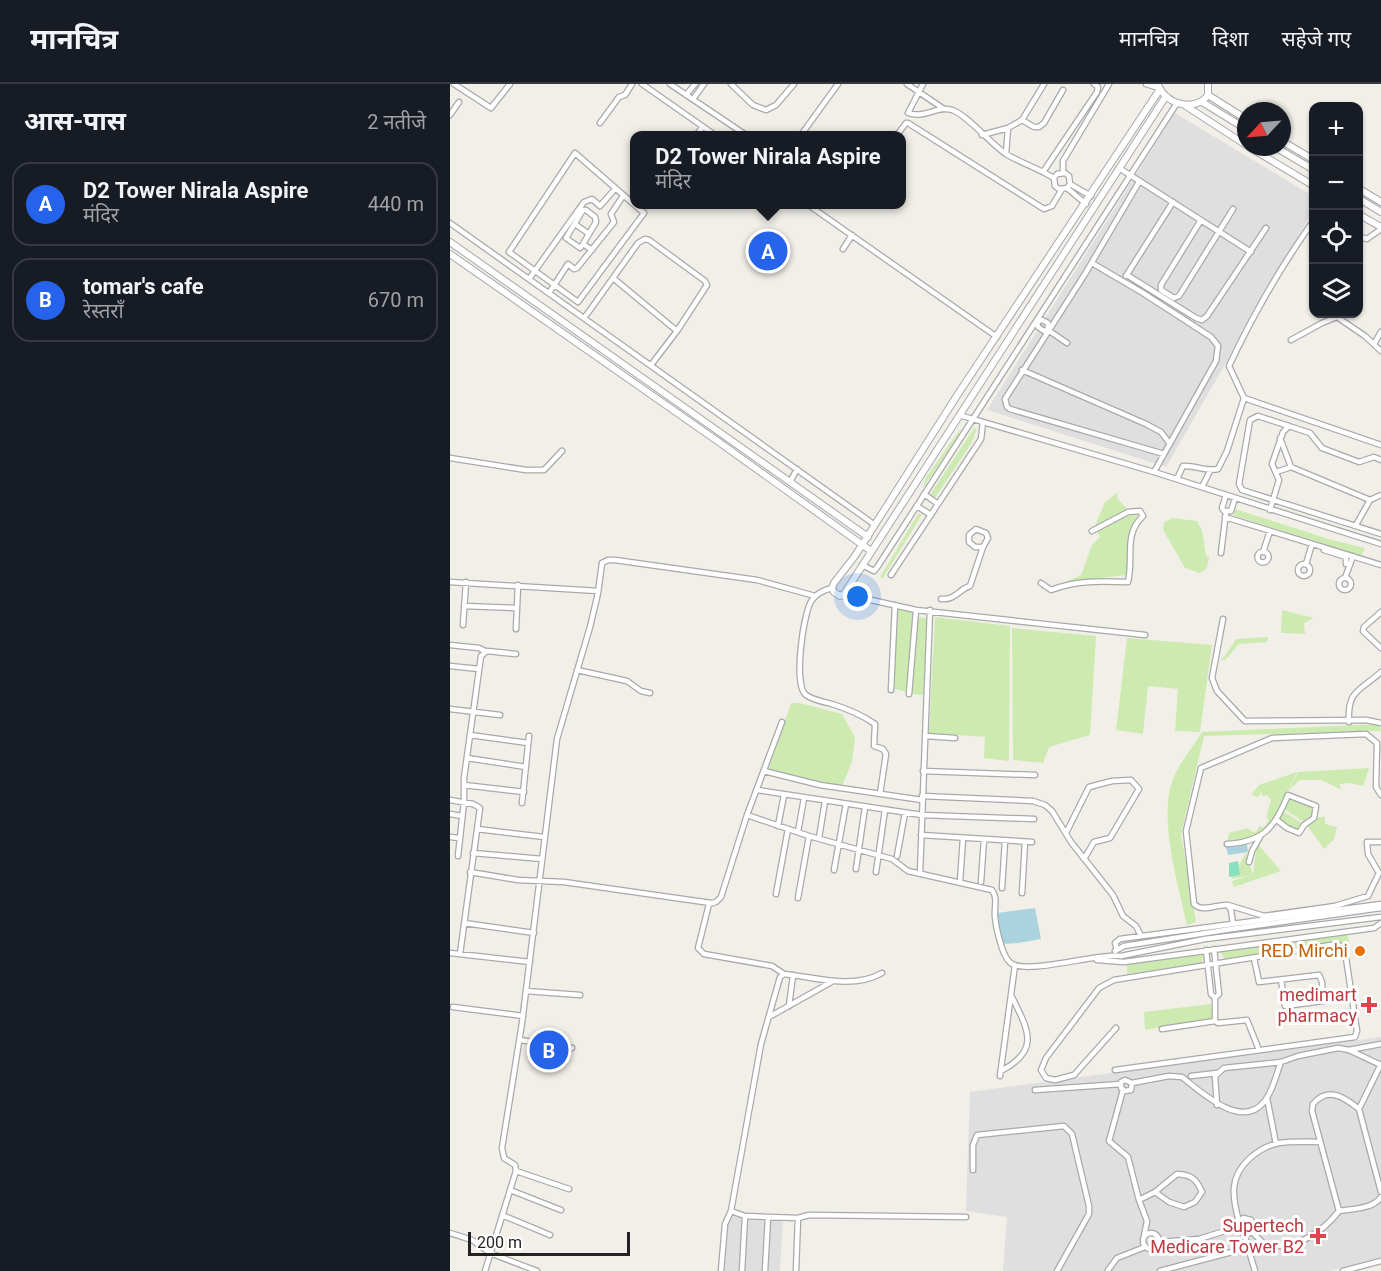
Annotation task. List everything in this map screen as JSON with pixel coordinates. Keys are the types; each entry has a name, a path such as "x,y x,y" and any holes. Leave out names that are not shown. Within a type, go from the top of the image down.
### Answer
{"street":[{"path":"454,84 491,108 510,84"},
{"path":"600,123 619,97 626,94 632,84"},
{"path":"642,84 709,131"},
{"path":"670,84 740,131"},
{"path":"686,95 694,84"},
{"path":"693,99 704,84"},
{"path":"731,84 753,105 766,110 776,105 794,84"},
{"path":"804,131 838,84"},
{"path":"907,84 944,109 956,112 1006,154 1054,178"},
{"path":"923,84 907,111 913,115 944,109"},
{"path":"982,135 1008,128 1022,120 1044,84"},
{"path":"1043,172 1097,92 1098,87 1094,84"},
{"path":"1063,172 1063,161 1109,84"},
{"path":"1146,84 1159,87 1166,96 1237,139"},
{"path":"1180,104 1194,105 1202,102 1208,96 1208,84"},
{"path":"880,794 886,754 883,749 874,746 875,724 848,709 807,696 801,688 804,623 808,607 815,596 832,588 868,537 1086,204 1159,87"},
{"path":"1022,120 1034,127 1044,123 1063,90"},
{"path":"844,594 1166,96"},
{"path":"1208,96 1237,114"},
{"path":"450,115 459,102"},
{"path":"1202,102 1237,123"},
{"path":"862,565 875,570 974,420 1130,175 1180,104"},
{"path":"900,131 906,123 909,123 913,115"},
{"path":"909,123 1039,207 1048,208 1066,187 1069,176 1063,172"},
{"path":"700,131 703,127"},
{"path":"1006,154 1008,128"},
{"path":"1291,146 1309,157"},
{"path":"630,202 577,154 573,154 509,252 578,302 644,213 639,209"},
{"path":"1265,156 1309,183"},
{"path":"1290,156 1309,167"},
{"path":"1119,168 1251,252"},
{"path":"1063,172 1054,178 1055,186 1066,187 1091,196"},
{"path":"1140,182 1092,263 1006,395 1005,404 1010,409 1164,454"},
{"path":"1066,187 1086,204"},
{"path":"600,206 615,189"},
{"path":"1363,191 1381,202"},
{"path":"611,214 623,196"},
{"path":"529,279 584,202 592,199 611,214 614,222 577,268 574,269 568,264 549,293"},
{"path":"1363,201 1381,212"},
{"path":"1123,281 1173,202"},
{"path":"814,209 997,337"},
{"path":"1201,220 1161,285 1161,290 1174,298 1179,296 1233,209"},
{"path":"583,210 595,217 596,222 580,248 566,237 575,224 583,210"},
{"path":"1363,217 1381,228 1367,239 1363,238"},
{"path":"450,223 875,525"},
{"path":"575,224 589,234"},
{"path":"1177,479 1183,466 1210,471 1218,469 1227,451 1244,398 1229,366 1262,303 1309,227"},
{"path":"1127,275 1202,320 1207,316 1266,228"},
{"path":"843,249 852,235"},
{"path":"584,318 638,243 645,239 649,240 705,281 706,287 651,365"},
{"path":"450,242 868,537"},
{"path":"583,244 592,250"},
{"path":"450,254 871,551"},
{"path":"1092,263 1211,337 1218,346 1216,361 1154,472"},
{"path":"613,278 677,331"},
{"path":"1028,291 1035,297"},
{"path":"1291,340 1332,318"},
{"path":"1342,318 1381,351"},
{"path":"1037,321 1038,327 1044,331 1049,330 1067,343"},
{"path":"1374,345 1381,332"},
{"path":"1022,370 1146,424 1161,432 1170,444"},
{"path":"1244,398 1381,445"},
{"path":"958,415 1177,479 1381,544"},
{"path":"1381,460 1374,458 1359,462 1322,448 1310,433 1262,416 1253,417 1250,420 1239,487 1242,490 1381,534"},
{"path":"891,575 981,439 983,422"},
{"path":"1270,510 1279,480 1272,464 1280,438 1289,426"},
{"path":"1280,438 1291,467"},
{"path":"450,458 526,470 544,470 562,451"},
{"path":"1276,472 1291,467 1370,500"},
{"path":"790,482 797,470"},
{"path":"1202,487 1210,471"},
{"path":"908,494 920,500"},
{"path":"924,494 938,504"},
{"path":"1226,495 1222,508 1226,514 1346,557 1346,564"},
{"path":"1356,525 1370,500 1381,495"},
{"path":"1226,514 1231,511 1235,498"},
{"path":"917,506 931,514"},
{"path":"1041,583 1051,590 1068,584 1091,581 1128,582 1129,546 1134,524 1143,516 1140,511 1128,512 1092,531"},
{"path":"1221,553 1226,514"},
{"path":"942,599 952,599 970,585 988,538 986,533 976,529 969,535 969,543 975,547 983,547"},
{"path":"1263,552 1270,531"},
{"path":"1271,538 1275,534 1381,564"},
{"path":"1306,564 1312,545"},
{"path":"1346,578 1353,556"},
{"path":"484,1271 516,1171 515,1165 504,1158 502,1148 520,1040 556,739 598,591 602,563 615,560 757,580 815,596"},
{"path":"450,582 598,591"},
{"path":"463,625 466,582"},
{"path":"516,629 518,585"},
{"path":"832,588 840,596 844,594 916,609 1145,635"},
{"path":"891,690 895,605"},
{"path":"464,606 517,608"},
{"path":"909,694 916,609"},
{"path":"920,873 930,610"},
{"path":"1381,612 1364,627 1363,631 1381,648"},
{"path":"1223,619 1212,678 1217,691 1242,719 1251,722 1366,720 1381,723"},
{"path":"450,645 516,654"},
{"path":"458,856 473,712 481,656 485,651"},
{"path":"450,666 479,669"},
{"path":"577,670 627,681 641,691 650,693"},
{"path":"1349,722 1350,700 1381,672"},
{"path":"450,709 500,715"},
{"path":"470,872 502,878 564,882 716,902 722,897 747,815 782,722"},
{"path":"1381,795 1376,787 1377,743 1366,734 1272,738 1201,768 1186,831 1194,904 1197,908 1202,909 1228,905 1264,916 1335,906 1368,896 1379,873 1368,854 1366,842 1381,842"},
{"path":"470,735 528,743"},
{"path":"522,803 529,736"},
{"path":"925,736 955,738"},
{"path":"467,758 526,767"},
{"path":"764,771 820,784 880,794 922,798 1039,802 1052,811 1084,860 1113,895 1123,916 1136,926 1141,936"},
{"path":"923,771 1035,775"},
{"path":"1066,833 1089,788 1112,781 1131,780 1139,789 1110,838 1094,842 1084,860"},
{"path":"464,784 524,792"},
{"path":"757,790 922,815 1034,819"},
{"path":"778,826 784,795"},
{"path":"1249,862 1260,837 1277,820 1288,795 1316,806 1314,818 1304,825 1299,833 1287,828 1277,820"},
{"path":"798,832 804,798"},
{"path":"450,800 479,806 460,954"},
{"path":"819,838 825,801"},
{"path":"834,870 846,804"},
{"path":"856,869 865,807"},
{"path":"876,872 885,810"},
{"path":"897,856 905,813"},
{"path":"450,814 462,816"},
{"path":"747,815 809,836 892,859 908,871 992,890 995,893 994,915 1002,949 1006,959 1015,965 1027,966 1111,955 1121,956 1179,945 1381,916"},
{"path":"776,894 788,829"},
{"path":"477,830 544,837"},
{"path":"1227,844 1243,843 1265,834"},
{"path":"921,835 1032,842"},
{"path":"798,898 809,836"},
{"path":"450,837 459,838"},
{"path":"960,882 963,838"},
{"path":"981,882 984,839"},
{"path":"1002,888 1005,841"},
{"path":"1022,893 1025,842"},
{"path":"474,853 542,859"},
{"path":"711,903 698,944 701,953 772,966 784,974 833,981 856,981 882,973"},
{"path":"1228,905 1233,924"},
{"path":"1117,950 1114,945 1116,940 1381,906"},
{"path":"1111,955 1124,946 1381,906"},
{"path":"464,923 534,933"},
{"path":"1093,959 1124,962 1374,928 1381,923"},
{"path":"1178,937 1179,945"},
{"path":"1115,1070 1355,1037 1357,1031 1343,950 1339,945 1330,945 1106,983 1099,988 1046,1058 1041,1070 1046,1078 1055,1080 1074,1075 1116,1028"},
{"path":"1214,949 1219,994 1215,998 1215,1021"},
{"path":"1206,950 1210,994 1215,998"},
{"path":"450,953 530,962"},
{"path":"1254,958 1259,982 1319,975 1322,982 1323,1001 1285,1006 1281,980"},
{"path":"1011,995 1025,1023 1029,1039 1024,1054 1001,1073 1011,995 1015,965"},
{"path":"721,1271 724,1224 730,1212 757,1062 780,977 784,974"},
{"path":"789,1006 793,975"},
{"path":"768,1017 833,981"},
{"path":"526,991 580,995"},
{"path":"453,1007 523,1016"},
{"path":"1162,1029 1215,1021 1218,1023 1247,1020 1259,1050"},
{"path":"520,1040 572,1048"},
{"path":"1349,1050 1381,1044"},
{"path":"1191,1076 1217,1073 1224,1068 1281,1062 1319,1051 1338,1048 1349,1050 1381,1064 1359,1108"},
{"path":"1145,1247 1142,1242 1147,1221 1128,1157 1109,1141 1125,1080 1132,1083 1150,1078 1182,1077 1216,1105 1243,1111 1257,1108 1267,1098 1281,1062"},
{"path":"1216,1105 1214,1081 1217,1073"},
{"path":"1035,1090 1122,1087 1131,1090 1132,1083"},
{"path":"1339,1211 1312,1111 1313,1104 1326,1094 1344,1097 1359,1108 1381,1192"},
{"path":"1267,1098 1276,1144"},
{"path":"973,1170 973,1145 977,1135 1064,1126 1069,1128 1089,1206 1089,1214 1057,1271"},
{"path":"1255,1271 1244,1234 1240,1232 1238,1224 1234,1184 1236,1174 1252,1156 1263,1148 1276,1144 1320,1142"},
{"path":"516,1171 569,1189"},
{"path":"1139,1200 1155,1192 1177,1174 1191,1175 1198,1182 1202,1192 1195,1202 1184,1207 1169,1202 1155,1192"},
{"path":"510,1190 561,1210"},
{"path":"1252,1232 1264,1244 1288,1245 1311,1237 1332,1220 1339,1211 1368,1206 1377,1202 1381,1197"},
{"path":"730,1212 768,1218 798,1218 809,1215 966,1217"},
{"path":"502,1215 550,1235"},
{"path":"742,1271 745,1216"},
{"path":"765,1271 768,1218"},
{"path":"796,1271 798,1218"},
{"path":"1159,1242 1198,1239 1238,1224 1246,1218 1251,1220 1254,1227 1252,1232"},
{"path":"1244,1234 1252,1232"},
{"path":"450,1233 472,1240 490,1253 537,1271"},
{"path":"1109,1271 1117,1258 1145,1247 1155,1248 1159,1242 1158,1236 1148,1233 1144,1236"},
{"path":"1160,1271 1247,1248"},
{"path":"1343,1271 1381,1261"}],"shaded area":[{"path":"1175,113 1237,150 1237,156 1246,156 1309,194 1309,218 1166,467 987,410"},
{"path":"1381,1037 1381,1257 1330,1271 1003,1271 1007,1217 966,1211 970,1092"},
{"path":"733,1213 783,1218 780,1271 721,1271 725,1224"}],"green space":[{"path":"961,428 958,436 923,488 925,479"},
{"path":"974,428 977,429 971,444 935,498 930,495"},
{"path":"1118,492 1117,498 1127,509 1095,526 1105,502"},
{"path":"1235,509 1332,540 1365,548 1361,556 1233,515"},
{"path":"923,513 883,578 880,577 918,514"},
{"path":"1138,515 1129,544 1127,575 1065,582 1081,575 1092,545 1100,537 1097,531 1124,516"},
{"path":"1172,518 1197,521 1202,530 1206,555 1209,557 1207,568 1200,573 1185,568 1163,530 1164,522"},
{"path":"898,609 914,611 907,692 895,689 894,685"},
{"path":"1282,610 1314,618 1304,623 1305,634 1281,633"},
{"path":"918,617 928,618 923,695 912,694"},
{"path":"935,617 1010,626 1009,761 984,758 985,737 929,733"},
{"path":"1012,628 1096,636 1090,735 1049,747 1043,763 1013,760"},
{"path":"1268,637 1267,642 1239,644 1225,660 1220,660 1236,639"},
{"path":"1127,638 1212,645 1200,732 1175,731 1178,689 1148,686 1143,734 1116,730"},
{"path":"791,703 800,703 842,714 855,737 852,762 842,786 768,770"},
{"path":"1379,724 1381,731 1204,736 1181,834 1196,922 1187,925 1168,832 1169,795 1173,779 1182,761 1202,732"},
{"path":"1369,768 1363,786 1350,783 1339,784 1342,790 1321,780 1300,780 1289,790 1298,772"},
{"path":"1297,772 1270,828 1250,839 1227,844 1229,833 1248,828 1253,832 1257,831 1259,826 1264,827 1269,820 1266,817 1271,800 1267,795 1262,796 1262,792 1258,797 1251,795 1259,785"},
{"path":"1288,796 1316,807 1312,818 1305,823 1283,808"},
{"path":"1283,811 1303,824 1299,832 1289,828 1279,818"},
{"path":"1317,817 1325,817 1325,824 1337,827 1334,839 1324,849 1307,825"},
{"path":"1257,843 1281,871 1234,887 1232,881 1249,876 1231,879 1246,853 1253,875"},
{"path":"1238,861 1240,875 1229,877 1229,863"},
{"path":"1347,934 1350,944 1334,943 1225,959 1220,952"},
{"path":"1203,954 1202,963 1127,974 1127,965"},
{"path":"1211,1004 1213,1019 1145,1030 1144,1012"}],"water":[{"path":"1247,844 1248,852 1228,855 1226,847"},
{"path":"1035,908 1041,939 1003,944 995,915"}],"place":[{"name":"D2 Tower Nirala Aspire","path":"768,251"},
{"name":"RED Mirchi","path":"1360,951"},
{"name":"medimart pharmacy","path":"1369,1005"},
{"name":"tomar's cafe","path":"549,1050"},
{"name":"Supertech Medicare Tower B2","path":"1318,1236"}]}
